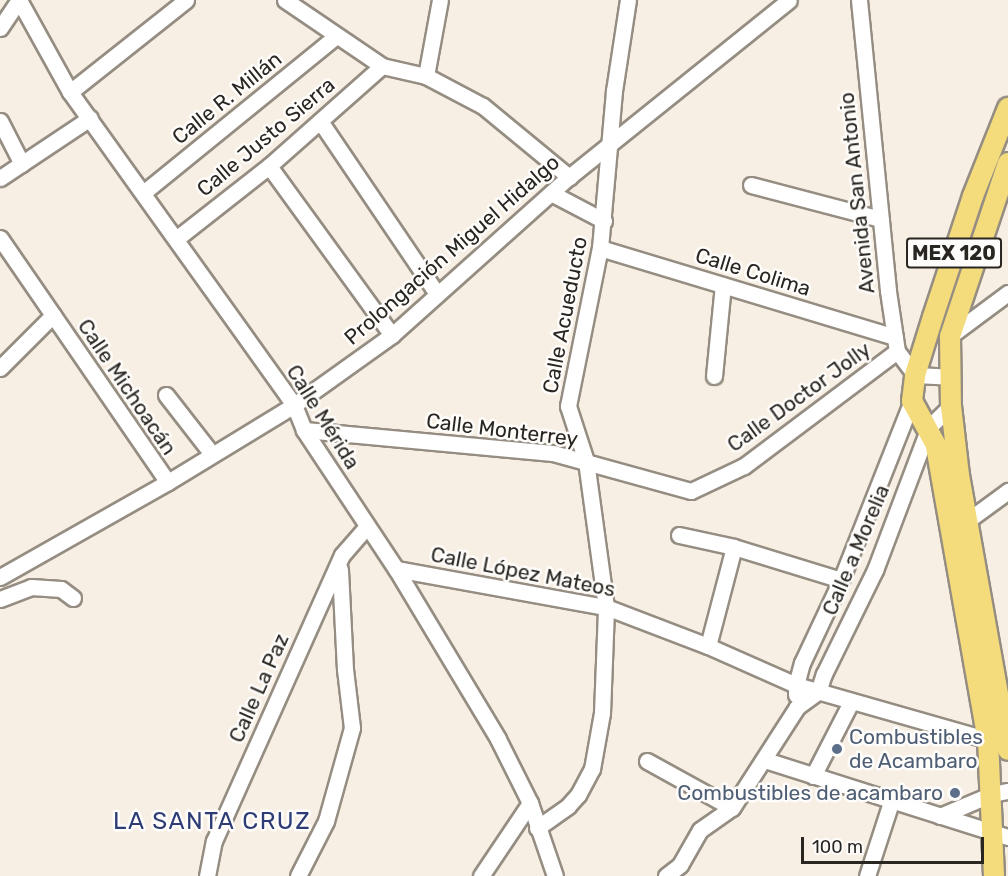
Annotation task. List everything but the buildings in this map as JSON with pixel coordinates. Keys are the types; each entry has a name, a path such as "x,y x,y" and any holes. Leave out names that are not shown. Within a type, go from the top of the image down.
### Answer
{"main road":[{"name":"MEX 120","path":"959,524 936,445 929,427 912,401 915,375 974,196 1008,108"},
{"name":"MEX 120","path":"1008,163 950,336 951,406 959,524 979,640 1001,743 1008,750"},
{"name":"MEX 120","path":"979,640 1002,685 1001,835 994,876"}],"street":[{"path":"0,28 19,0"},
{"name":"Calle Mérida","path":"19,0 70,92 294,405 304,430 396,569 498,740 530,803 555,876"},
{"path":"70,92 186,0"},
{"path":"285,0 382,66 426,76 483,106 568,177"},
{"path":"426,76 440,0"},
{"name":"Calle Acueducto","path":"537,828 568,806 578,795 592,768 602,713 606,607 586,461 568,406 604,221 609,147 628,0"},
{"name":"Prolongación Miguel Hidalgo","path":"0,577 168,482 294,405 392,335 568,177 609,147 789,0"},
{"name":"Avenida San Antonio","path":"859,0 896,344"},
{"name":"Calle R. Millán","path":"143,193 336,36"},
{"name":"Calle Justo Sierra","path":"176,239 269,166 382,66"},
{"path":"0,178 90,118"},
{"path":"0,121 22,164"},
{"path":"320,121 437,294"},
{"path":"269,166 392,335"},
{"path":"751,185 881,219"},
{"path":"551,193 604,221"},
{"name":"Calle Michoacán","path":"0,238 168,482"},
{"name":"Calle Colima","path":"600,248 723,285 896,344"},
{"path":"714,376 723,285"},
{"path":"950,336 1008,293"},
{"name":"Calle Michoacán","path":"0,368 53,315"},
{"path":"896,344 915,375 951,377"},
{"name":"Calle Doctor Jolly","path":"691,491 744,466 896,344"},
{"path":"166,395 212,454"},
{"name":"Calle a Morelia","path":"797,707 796,685 802,663 841,579 912,401"},
{"name":"Calle a Morelia","path":"818,692 824,674 875,570 929,427 951,406"},
{"name":"Calle Monterrey","path":"304,430 553,453 691,491"},
{"path":"959,524 1008,491"},
{"name":"Calle La Paz","path":"207,876 214,841 342,555 367,526"},
{"path":"680,535 734,546 841,579"},
{"path":"708,646 734,546"},
{"path":"298,876 326,821 352,728 338,578 342,555"},
{"name":"Calle López Mateos","path":"396,569 606,607 708,646 796,685 1001,743"},
{"path":"0,599 31,587 61,589 73,598"},
{"path":"826,611 849,621"},
{"path":"666,876 682,871 700,830 732,808 797,707 818,692"},
{"path":"813,776 851,702"},
{"path":"765,760 891,802 1001,835"},
{"path":"647,761 732,808"},
{"path":"940,816 1000,793"},
{"path":"867,876 891,802"},
{"path":"481,876 530,803"}],"place":[{"name":"Combustibles de Acambaro","path":"837,749"},
{"name":"Combustibles de acambaro","path":"955,793"}],"district":[{"name":"LA SANTA CRUZ","path":"212,822"}]}
